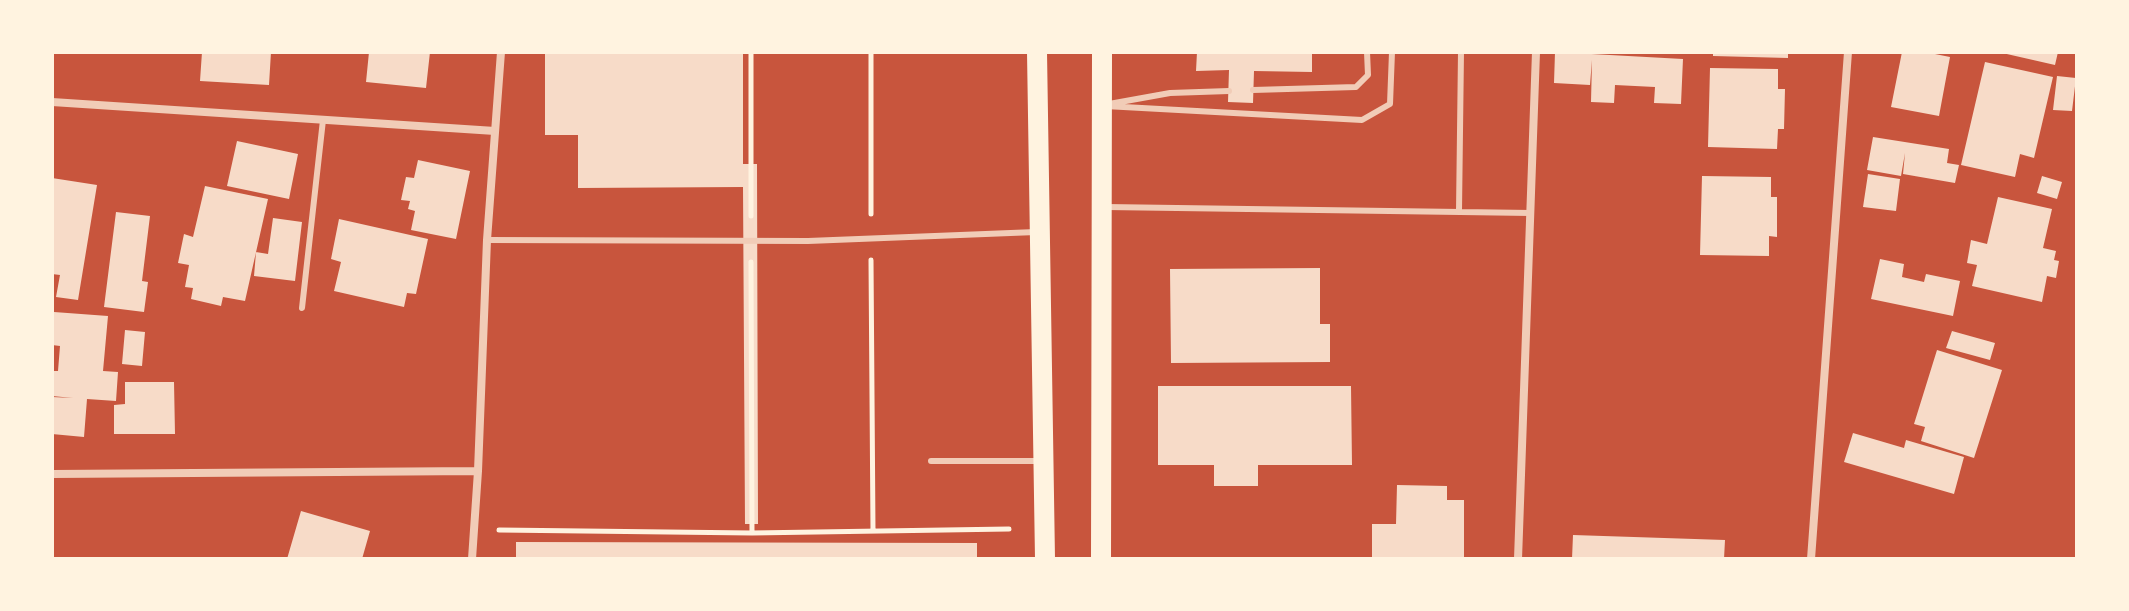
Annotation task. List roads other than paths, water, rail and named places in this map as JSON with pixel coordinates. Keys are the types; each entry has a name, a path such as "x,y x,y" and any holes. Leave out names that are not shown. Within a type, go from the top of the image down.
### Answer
{"main road":[{"path":"1037,52 1045,559"},
{"path":"1101,559 1102,52"}],"street":[{"path":"472,559 487,240 501,52"},
{"path":"1518,559 1536,52"},
{"path":"1811,559 1848,52"},
{"path":"52,102 495,131"},
{"path":"52,474 478,471"}],"lane":[{"path":"1253,90 1356,87 1368,75 1367,52"},
{"path":"1102,105 1158,111 1362,120 1390,104 1392,52"},
{"path":"1459,211 1461,52"},
{"path":"1102,105 1170,93 1229,91"},
{"path":"302,308 323,120"},
{"path":"1102,207 1531,213"},
{"path":"487,240 751,241 1040,232"},
{"path":"931,461 1043,461"}]}
